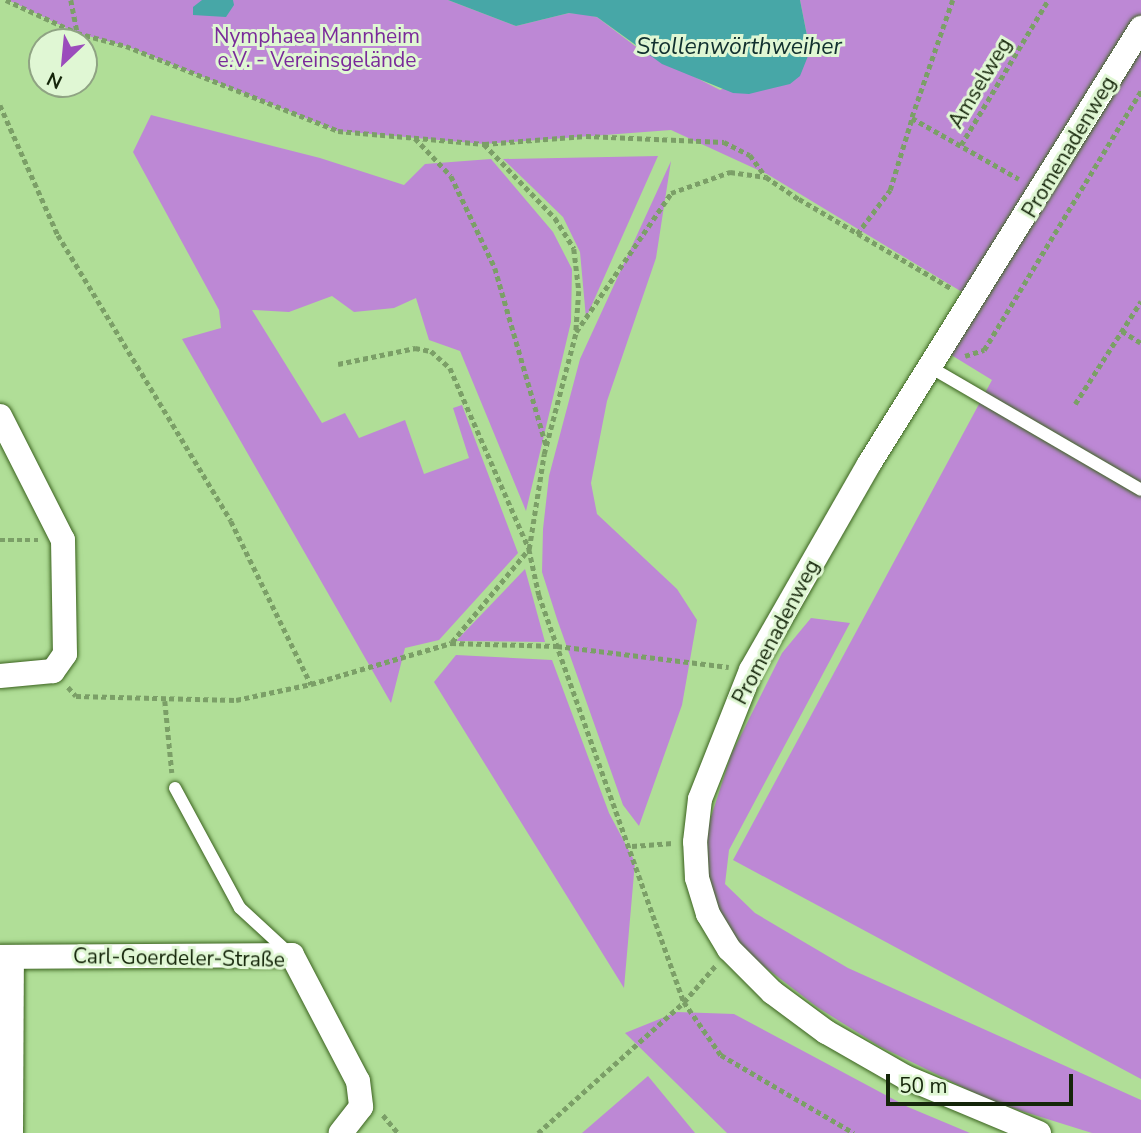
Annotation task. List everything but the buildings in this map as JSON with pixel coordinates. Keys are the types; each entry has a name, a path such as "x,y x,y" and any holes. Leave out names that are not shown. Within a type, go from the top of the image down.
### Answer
{"street":[{"name":"Promenadenweg","path":"1039,1133 905,1077 826,1032 772,992 729,949 708,914 697,878 695,842 700,799 751,670 930,367 1043,191 1141,28"},
{"path":"0,416 64,540 65,654 53,671 0,676"},
{"name":"Carl-Goerdeler-Straße","path":"6,957 292,955 361,1092 361,1107 341,1133"},
{"path":"6,957 11,1133"}],"lane":[{"path":"930,367 1141,490"},
{"path":"175,788 240,908 292,955"}],"path":[{"path":"6,0 66,28"},
{"path":"71,0 76,28"},
{"path":"857,234 890,190 953,0"},
{"name":"Amselweg","path":"961,145 1048,0"},
{"path":"98,39 126,46 338,131 484,144 586,136 724,142 750,155 766,177 857,234 973,301"},
{"path":"930,367 984,350 1141,91"},
{"path":"0,106 58,235 231,521 311,684"},
{"path":"912,118 1043,191"},
{"path":"415,138 451,176 495,268 546,445"},
{"path":"451,643 529,550 546,445 576,332 579,291 574,249 555,218 484,144"},
{"path":"576,332 671,193 730,172 766,177"},
{"path":"1075,404 1141,300"},
{"path":"1122,331 1141,343"},
{"path":"338,364 415,348 431,351 450,368 529,550 557,646 632,846 684,1002 721,1055 854,1133"},
{"path":"0,540 64,540"},
{"path":"53,671 76,696 164,701 236,699 311,684 451,643 557,646 751,670"},
{"path":"164,701 165,741 175,788"},
{"path":"632,846 695,842"},
{"path":"538,1133 684,1002 729,949"}],"green space":[{"name":"Nymphaea Mannheim e.V. - Vereinsgelände","path":"8,0 448,0 516,26 569,13 582,14 597,17 635,46 720,90 810,51 800,0 1141,0 1141,1079 733,860 992,380 948,353 977,301 767,174 671,130 484,144 338,131 126,46 98,39 98,28 67,28"},
{"path":"151,115 320,158 404,185 425,164 491,159 553,232 572,269 571,322 526,511 460,351 429,340 416,298 394,308 354,312 332,296 289,312 252,310 322,423 345,413 359,438 405,420 424,474 469,458 453,408 462,405 518,553 439,640 405,648 391,703 182,339 221,328 219,310 133,152"},
{"path":"658,156 586,318 580,252 563,217 503,159"},
{"path":"671,161 656,258 607,401 591,483 597,514 677,589 697,620 682,705 639,826 623,805 557,619 542,572 543,529 549,476 580,359"},
{"path":"525,569 545,642 456,641"},
{"path":"811,618 850,623 729,850 725,884 755,913 848,968 1141,1100 1141,1133 1092,1133 993,1102 879,1046 817,1007 752,957 717,917 702,871 703,842 731,755 782,653"},
{"path":"456,655 552,660 609,813 635,862 624,988 434,682"},
{"path":"677,1012 734,1014 908,1107 970,1133 727,1133 625,1033"},
{"path":"648,1076 695,1133 582,1133"}],"water":[{"path":"202,0 233,0 234,5 226,17 193,15 193,7"},
{"name":"Stollenwörthweiher","path":"448,0 800,0 810,51 800,76 790,84 749,94 733,93 662,64 597,17 569,13 516,26"}]}
